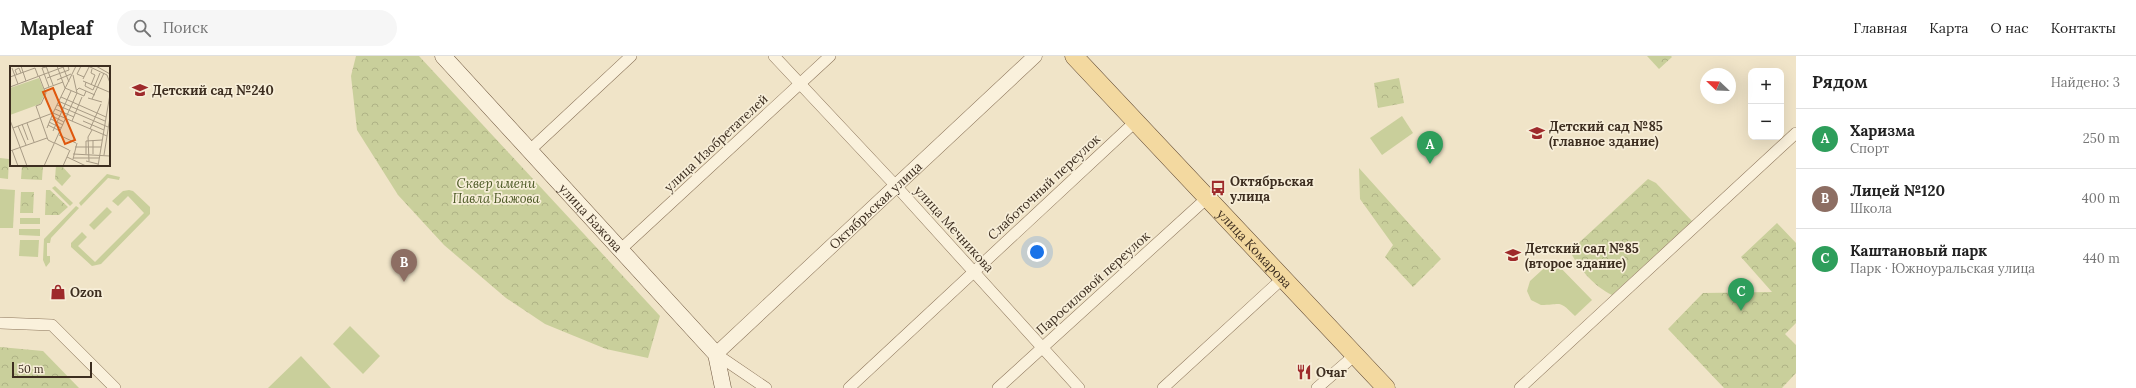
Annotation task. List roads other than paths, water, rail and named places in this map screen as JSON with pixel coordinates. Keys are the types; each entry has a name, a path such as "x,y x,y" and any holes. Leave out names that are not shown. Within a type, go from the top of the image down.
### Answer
{"main road":[{"name":"улица Бажова","path":"443,56 716,354"},
{"name":"улица Комарова","path":"1074,56 1386,388"},
{"path":"716,354 723,388"}],"street":[{"path":"530,151 631,56"},
{"name":"улица Мечникова","path":"774,56 896,186 1079,388"},
{"name":"улица Изобретателей","path":"620,250 830,56"},
{"name":"Октябрьская улица","path":"716,354 1034,56"},
{"name":"Слаботочный переулок","path":"848,388 1136,121"},
{"path":"1520,388 1796,133"},
{"name":"Паросиловой переулок","path":"998,388 1207,198"},
{"path":"1163,388 1283,278"},
{"path":"0,323 52,325 115,388"},
{"path":"716,354 766,388"},
{"path":"1317,388 1355,355"}],"place":[{"name":"Детский сад №240","path":"140,90"},
{"name":"Детский сад №85 (главное здание)","path":"1537,133"},
{"name":"Харизма","path":"1430,164"},
{"name":"Октябрьская улица","path":"1218,188"},
{"name":"Детский сад №85 (второе здание)","path":"1513,255"},
{"name":"Лицей №120","path":"404,282"},
{"name":"Ozon","path":"58,292"},
{"name":"Каштановый парк","path":"1741,311"},
{"name":"Очаг","path":"1304,372"}],"park label":[{"name":"Сквер имени Павла Бажова","path":"496,190"}]}
